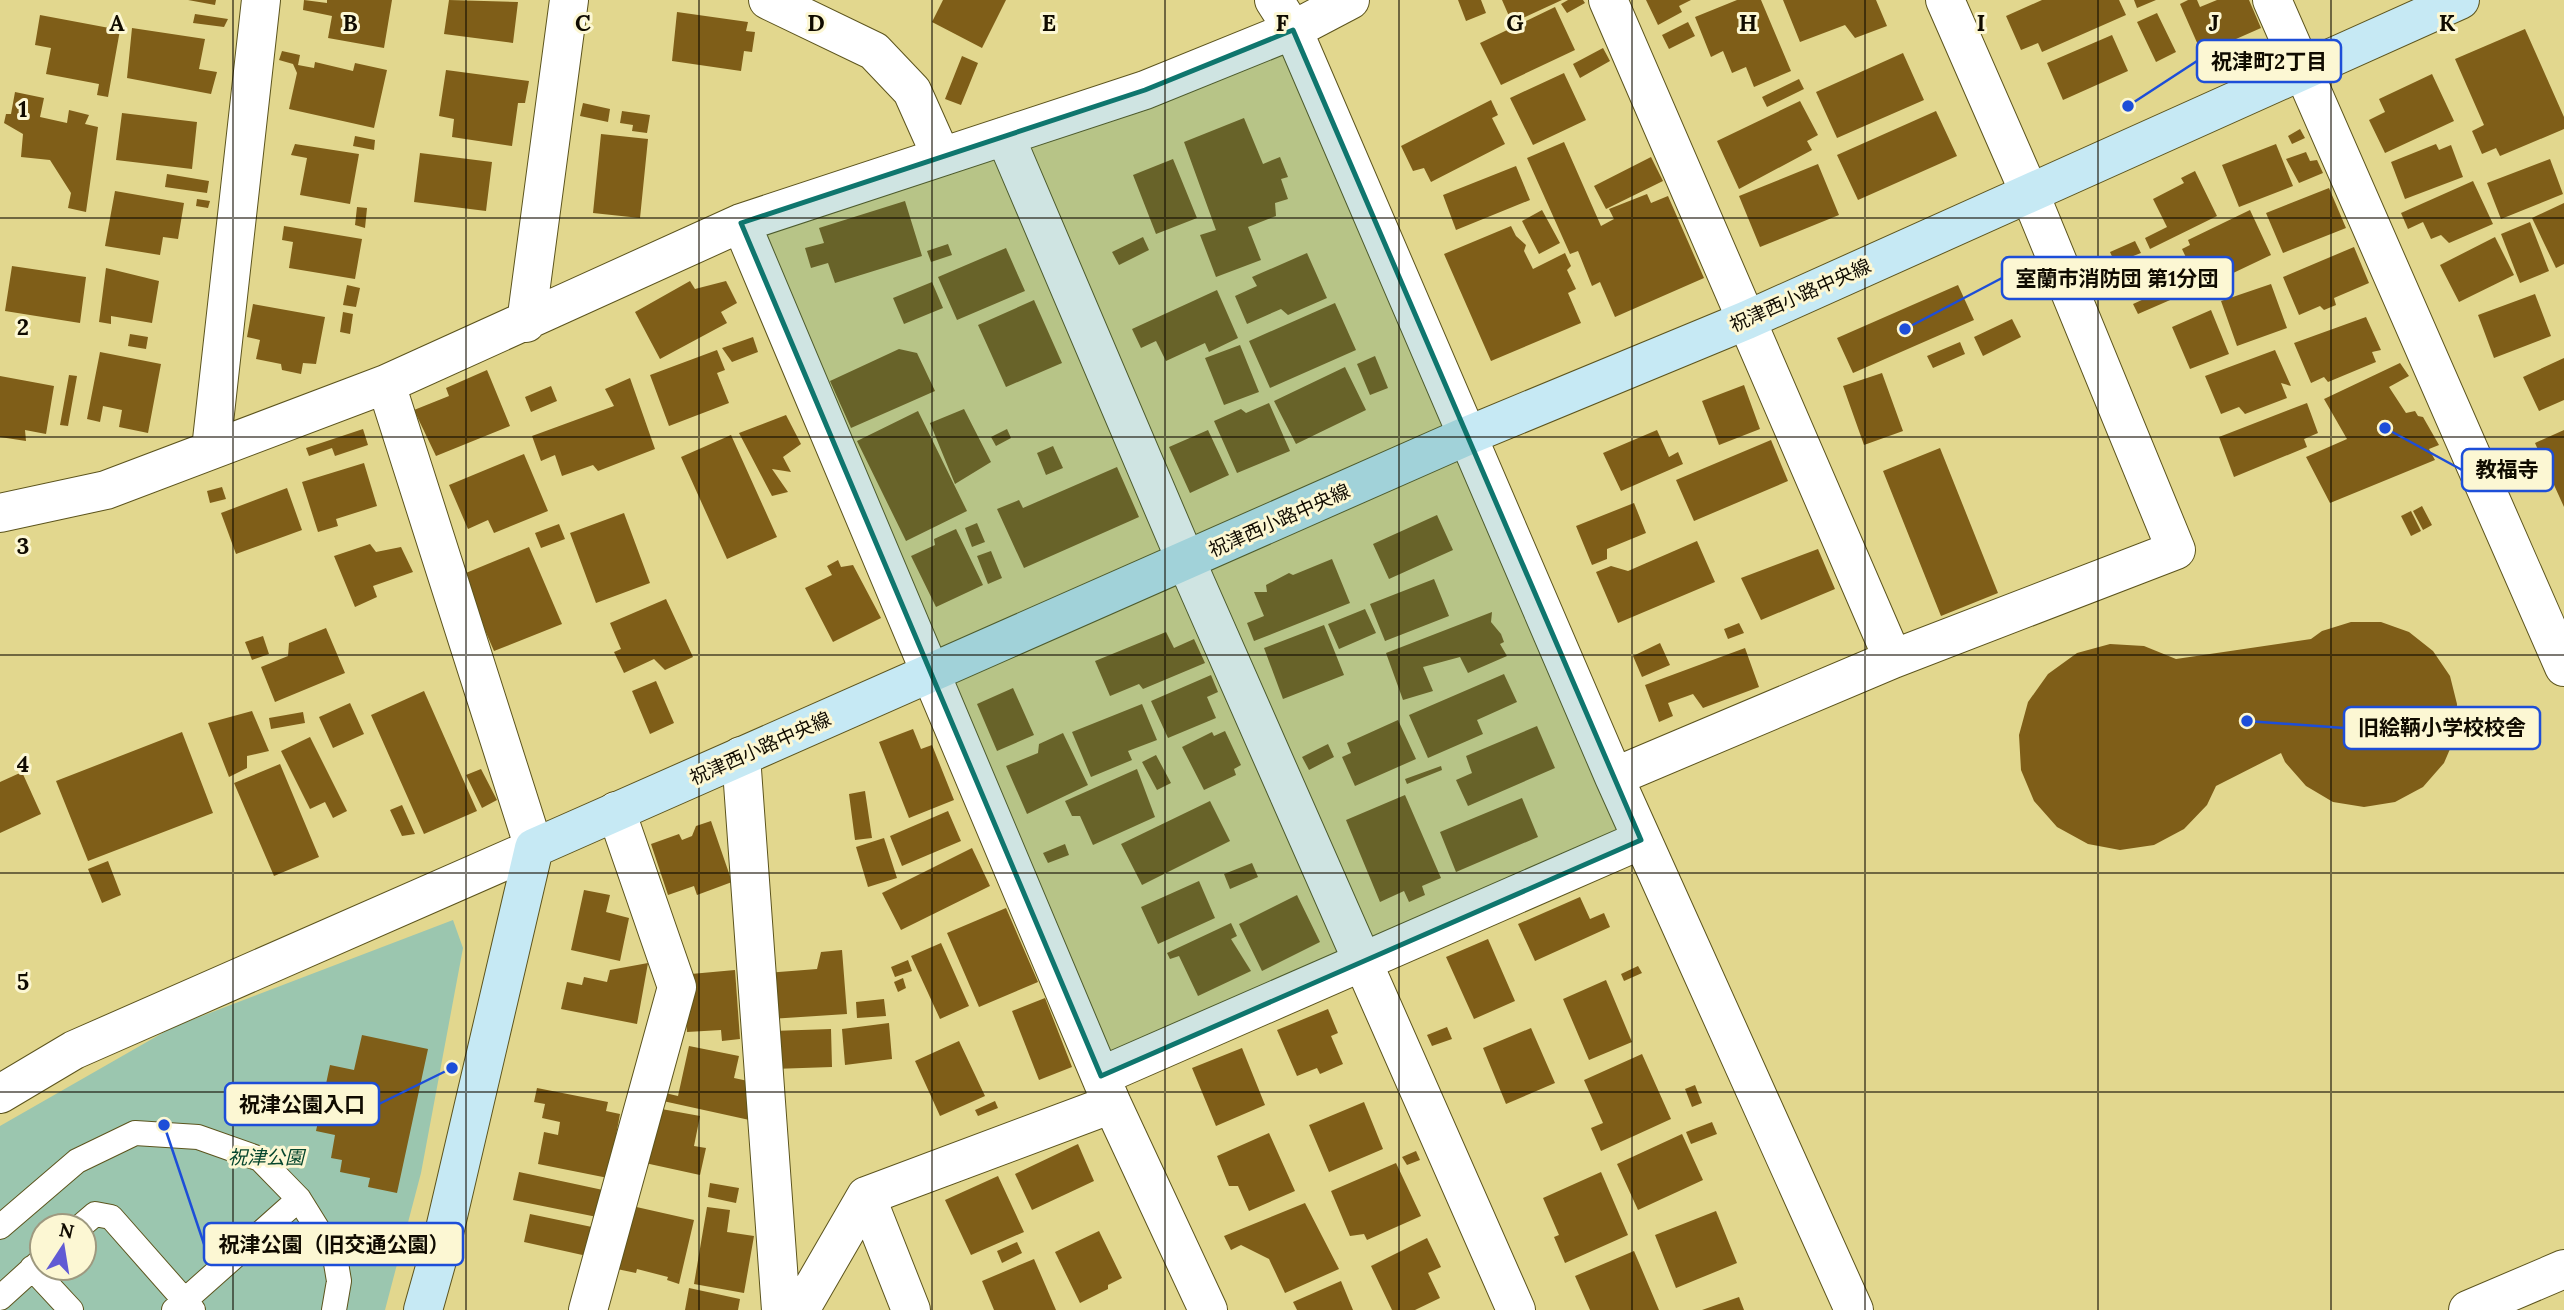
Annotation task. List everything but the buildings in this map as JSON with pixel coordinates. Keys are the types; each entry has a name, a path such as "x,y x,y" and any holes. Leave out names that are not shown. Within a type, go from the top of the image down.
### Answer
{"main road":[{"name":"祝津西小路中央線","path":"534,848 1469,436 1747,320 2460,0"},
{"path":"423,1310 441,1246 534,848"}],"street":[{"path":"211,449 261,0"},
{"path":"526,323 569,0"},
{"path":"768,0 874,51 912,91 941,156"},
{"path":"0,513 106,490 386,384 526,323 741,223 1145,90 1283,15 1350,0"},
{"path":"1608,0 1893,659"},
{"path":"1614,777 1893,659 2176,550 2029,192 1945,0"},
{"path":"2272,0 2564,667"},
{"path":"1283,15 1469,436 1641,839 1854,1310"},
{"path":"1005,136 1186,561 1516,1310"},
{"path":"741,223 1107,1090 1208,1310"},
{"path":"0,1094 74,1050 534,848 386,384"},
{"path":"741,756 781,1310"},
{"path":"588,1310 677,987 616,811"},
{"path":"800,1310 866,1196 1107,1090 1363,961 1641,839"},
{"path":"866,1196 911,1310"},
{"path":"2468,1310 2564,1269"}],"lane":[{"path":"0,1227 77,1161 135,1133 198,1137 260,1159 299,1199 335,1257 339,1281 334,1310"},
{"path":"98,1215 111,1217 184,1307 299,1199"},
{"path":"0,1298 28,1272"},
{"path":"50,1282 71,1310"}],"highlighted area":[{"path":"1293,30 1641,840 1101,1076 741,223 1145,90"}],"green space":[{"name":"祝津公園","path":"453,920 463,948 421,1173 385,1310 0,1310 0,1126 173,1027"}],"place":[{"name":"祝津町2丁目","path":"2128,106"},
{"name":"室蘭市消防団 第1分団","path":"1905,329"},
{"name":"教福寺","path":"2385,428"},
{"name":"旧絵鞆小学校校舎","path":"2247,721"},
{"name":"祝津公園入口","path":"452,1068"},
{"name":"祝津公園（旧交通公園）","path":"164,1125"}]}
